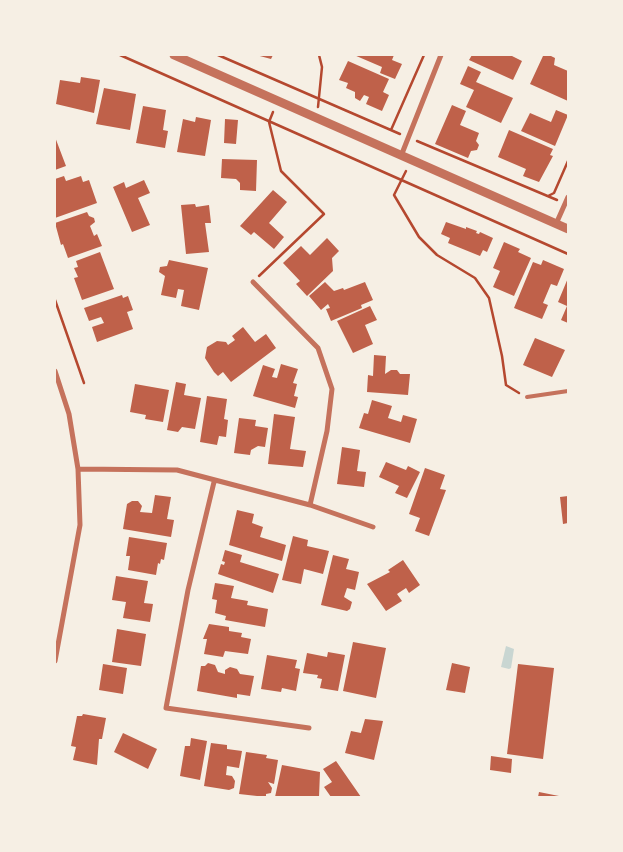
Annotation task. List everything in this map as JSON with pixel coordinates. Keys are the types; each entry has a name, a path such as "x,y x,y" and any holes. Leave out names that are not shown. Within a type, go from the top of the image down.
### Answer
{"street":[{"path":"174,55 568,229"},
{"path":"401,156 441,55"},
{"path":"556,224 568,197"},
{"path":"253,282 318,348 332,389 327,431 310,505"},
{"path":"55,371 69,414 78,470 80,525 55,662"},
{"path":"78,470 177,470 214,482 310,505 373,528"},
{"path":"214,482 188,590 166,708 309,728"}],"lane":[{"path":"527,397 568,391"}],"path":[{"path":"120,55 568,254"},
{"path":"218,55 565,203"},
{"path":"316,118 322,67 320,55"},
{"path":"391,130 424,55"},
{"path":"253,282 324,214 281,171 269,122 277,101"},
{"path":"411,160 394,195 419,237 437,255 475,278 489,298 502,356 506,385 527,397"},
{"path":"548,196 554,193 568,161"},
{"path":"55,300 84,383"}],"shaded area":[{"path":"506,646 514,649 511,668 509,669 501,667"}],"building":[{"path":"256,55 273,55 271,59"},
{"path":"354,55 394,55 392,60 402,64 395,79 380,73 382,67"},
{"path":"472,55 510,55 522,61 513,80 469,60"},
{"path":"549,55 555,58 554,65 568,71 568,101 530,84 543,56"},
{"path":"348,61 389,79 383,92 389,95 382,111 366,104 369,97 364,95 360,101 355,98 355,92 346,88 348,83 339,80"},
{"path":"468,66 481,72 476,82 513,98 501,123 466,107 474,90 460,84"},
{"path":"81,77 100,80 94,113 56,104 60,80 80,83"},
{"path":"104,88 136,94 130,130 96,124"},
{"path":"452,105 466,111 460,125 479,133 476,141 479,145 477,150 471,151 468,158 435,144"},
{"path":"143,106 166,110 163,130 168,131 165,148 136,143"},
{"path":"556,110 568,115 555,146 521,131 530,113 551,122"},
{"path":"196,117 211,120 205,156 177,152 183,119 195,122"},
{"path":"225,119 238,120 236,144 224,143"},
{"path":"509,130 553,149 550,155 553,156 539,182 523,176 526,169 498,157"},
{"path":"55,137 66,166 55,170"},
{"path":"222,159 257,160 256,191 240,190 240,183 236,179 221,178"},
{"path":"64,176 66,181 81,176 83,182 89,180 97,203 55,218 55,179"},
{"path":"144,180 150,193 138,198 150,225 132,232 113,187 124,182 126,188"},
{"path":"273,190 287,202 269,223 284,237 274,249 254,232 251,235 240,226"},
{"path":"195,204 196,207 209,205 211,223 205,223 209,252 186,254 181,205"},
{"path":"87,212 89,216 94,218 95,222 90,226 94,236 97,234 102,246 68,258 63,244 61,245 55,223"},
{"path":"446,222 466,229 466,227 477,231 476,233 479,234 480,232 493,238 487,252 483,250 480,256 448,243 450,238 441,234"},
{"path":"327,238 339,251 332,258 333,271 307,296 296,284 300,281 283,263 301,246 310,255"},
{"path":"504,242 520,249 518,252 531,258 514,296 493,287 500,271 493,268"},
{"path":"100,252 114,289 82,300 74,278 78,277 74,268 78,267 76,261"},
{"path":"169,260 208,268 199,310 181,306 184,290 178,289 176,298 161,295 165,276 159,272 160,267 167,266"},
{"path":"543,260 564,269 557,286 551,284 543,303 548,305 542,319 514,308 533,262 541,265"},
{"path":"568,278 568,323 561,320 567,306 558,302"},
{"path":"325,282 334,291 343,288 344,290 365,282 373,300 361,305 362,308 331,321 326,309 330,308 328,304 321,310 309,296"},
{"path":"122,295 123,298 128,296 133,310 127,312 133,329 97,342 92,327 104,323 101,317 89,321 84,308"},
{"path":"370,306 377,320 365,325 373,344 353,353 337,321"},
{"path":"243,327 255,342 266,334 276,348 231,382 223,372 218,376 214,372 205,358 207,347 217,341 226,342 228,345 235,340 232,336"},
{"path":"535,338 565,350 552,377 523,365"},
{"path":"374,355 386,356 385,374 391,370 397,370 400,374 410,374 408,395 367,392 368,375 373,376"},
{"path":"281,364 298,369 293,383 297,384 294,396 298,397 295,408 253,396 263,365 275,369 272,377 277,378"},
{"path":"176,382 186,384 184,395 201,398 195,429 182,427 178,432 167,430"},
{"path":"135,384 169,390 163,422 145,419 146,415 130,412"},
{"path":"207,396 227,399 224,419 228,420 226,437 219,436 217,445 200,442"},
{"path":"372,400 392,406 388,418 401,422 403,415 417,419 410,443 359,428 364,413 368,414"},
{"path":"274,414 295,417 290,449 306,451 303,467 268,464"},
{"path":"239,418 256,420 255,426 268,428 265,447 258,446 251,450 250,455 234,453"},
{"path":"342,447 360,450 357,471 366,472 364,487 337,484"},
{"path":"386,462 406,470 408,466 420,472 407,498 395,493 399,486 379,477"},
{"path":"425,468 445,475 440,489 446,490 429,536 415,531 420,518 409,514"},
{"path":"155,495 171,497 167,519 174,520 171,537 123,529 127,504 132,501 138,501 142,506 140,512 152,513"},
{"path":"568,496 568,523 563,524 560,497"},
{"path":"237,510 254,514 252,523 263,527 260,537 286,545 282,561 229,545"},
{"path":"293,536 308,540 307,546 329,551 323,574 304,569 301,584 282,580"},
{"path":"129,537 167,543 164,560 161,559 160,564 158,563 156,575 128,570 130,556 126,556"},
{"path":"225,550 242,555 240,562 279,574 273,593 218,574 221,564 224,565 225,562 222,561"},
{"path":"333,555 349,559 346,569 359,572 355,590 347,588 344,597 352,602 350,609 347,611 321,605"},
{"path":"403,560 420,585 409,593 406,588 397,594 402,601 386,611 367,584 390,572 388,570"},
{"path":"116,576 148,581 144,603 153,604 150,622 123,618 126,602 112,600"},
{"path":"215,583 234,586 231,598 248,601 247,605 268,609 265,627 225,620 226,616 215,613 217,600 212,599"},
{"path":"209,624 229,627 229,631 242,633 241,637 251,639 248,654 225,651 223,657 204,654 207,639 203,639"},
{"path":"117,629 146,634 141,666 112,662"},
{"path":"353,642 386,648 376,698 343,691"},
{"path":"328,652 345,655 338,691 320,688 322,679 317,678 318,675 303,673 307,653 327,657"},
{"path":"267,655 297,660 295,668 300,669 296,691 282,688 281,692 261,689"},
{"path":"208,663 215,665 218,672 225,674 225,670 230,667 237,669 240,674 254,676 250,696 237,694 237,698 197,691 201,666 205,666"},
{"path":"452,663 470,667 465,693 446,690"},
{"path":"103,664 127,668 123,694 99,690"},
{"path":"518,664 554,668 543,759 507,754"},
{"path":"83,714 106,718 102,739 99,739 97,765 73,760 76,747 71,746 77,716 82,716"},
{"path":"365,719 383,721 374,760 345,753 351,731 361,733"},
{"path":"123,733 157,749 148,769 114,752"},
{"path":"191,738 207,741 200,780 180,776 185,746 190,746"},
{"path":"211,743 227,745 227,749 242,751 239,768 227,766 226,775 232,776 235,781 234,788 229,790 204,786"},
{"path":"246,752 267,755 266,758 278,760 274,784 268,782 272,788 271,793 266,794 266,797 239,794"},
{"path":"491,756 512,759 511,773 490,770"},
{"path":"336,761 361,797 331,797 324,787 332,782 323,769"},
{"path":"282,765 320,772 319,797 275,797"},
{"path":"539,792 559,796 538,797"}]}
